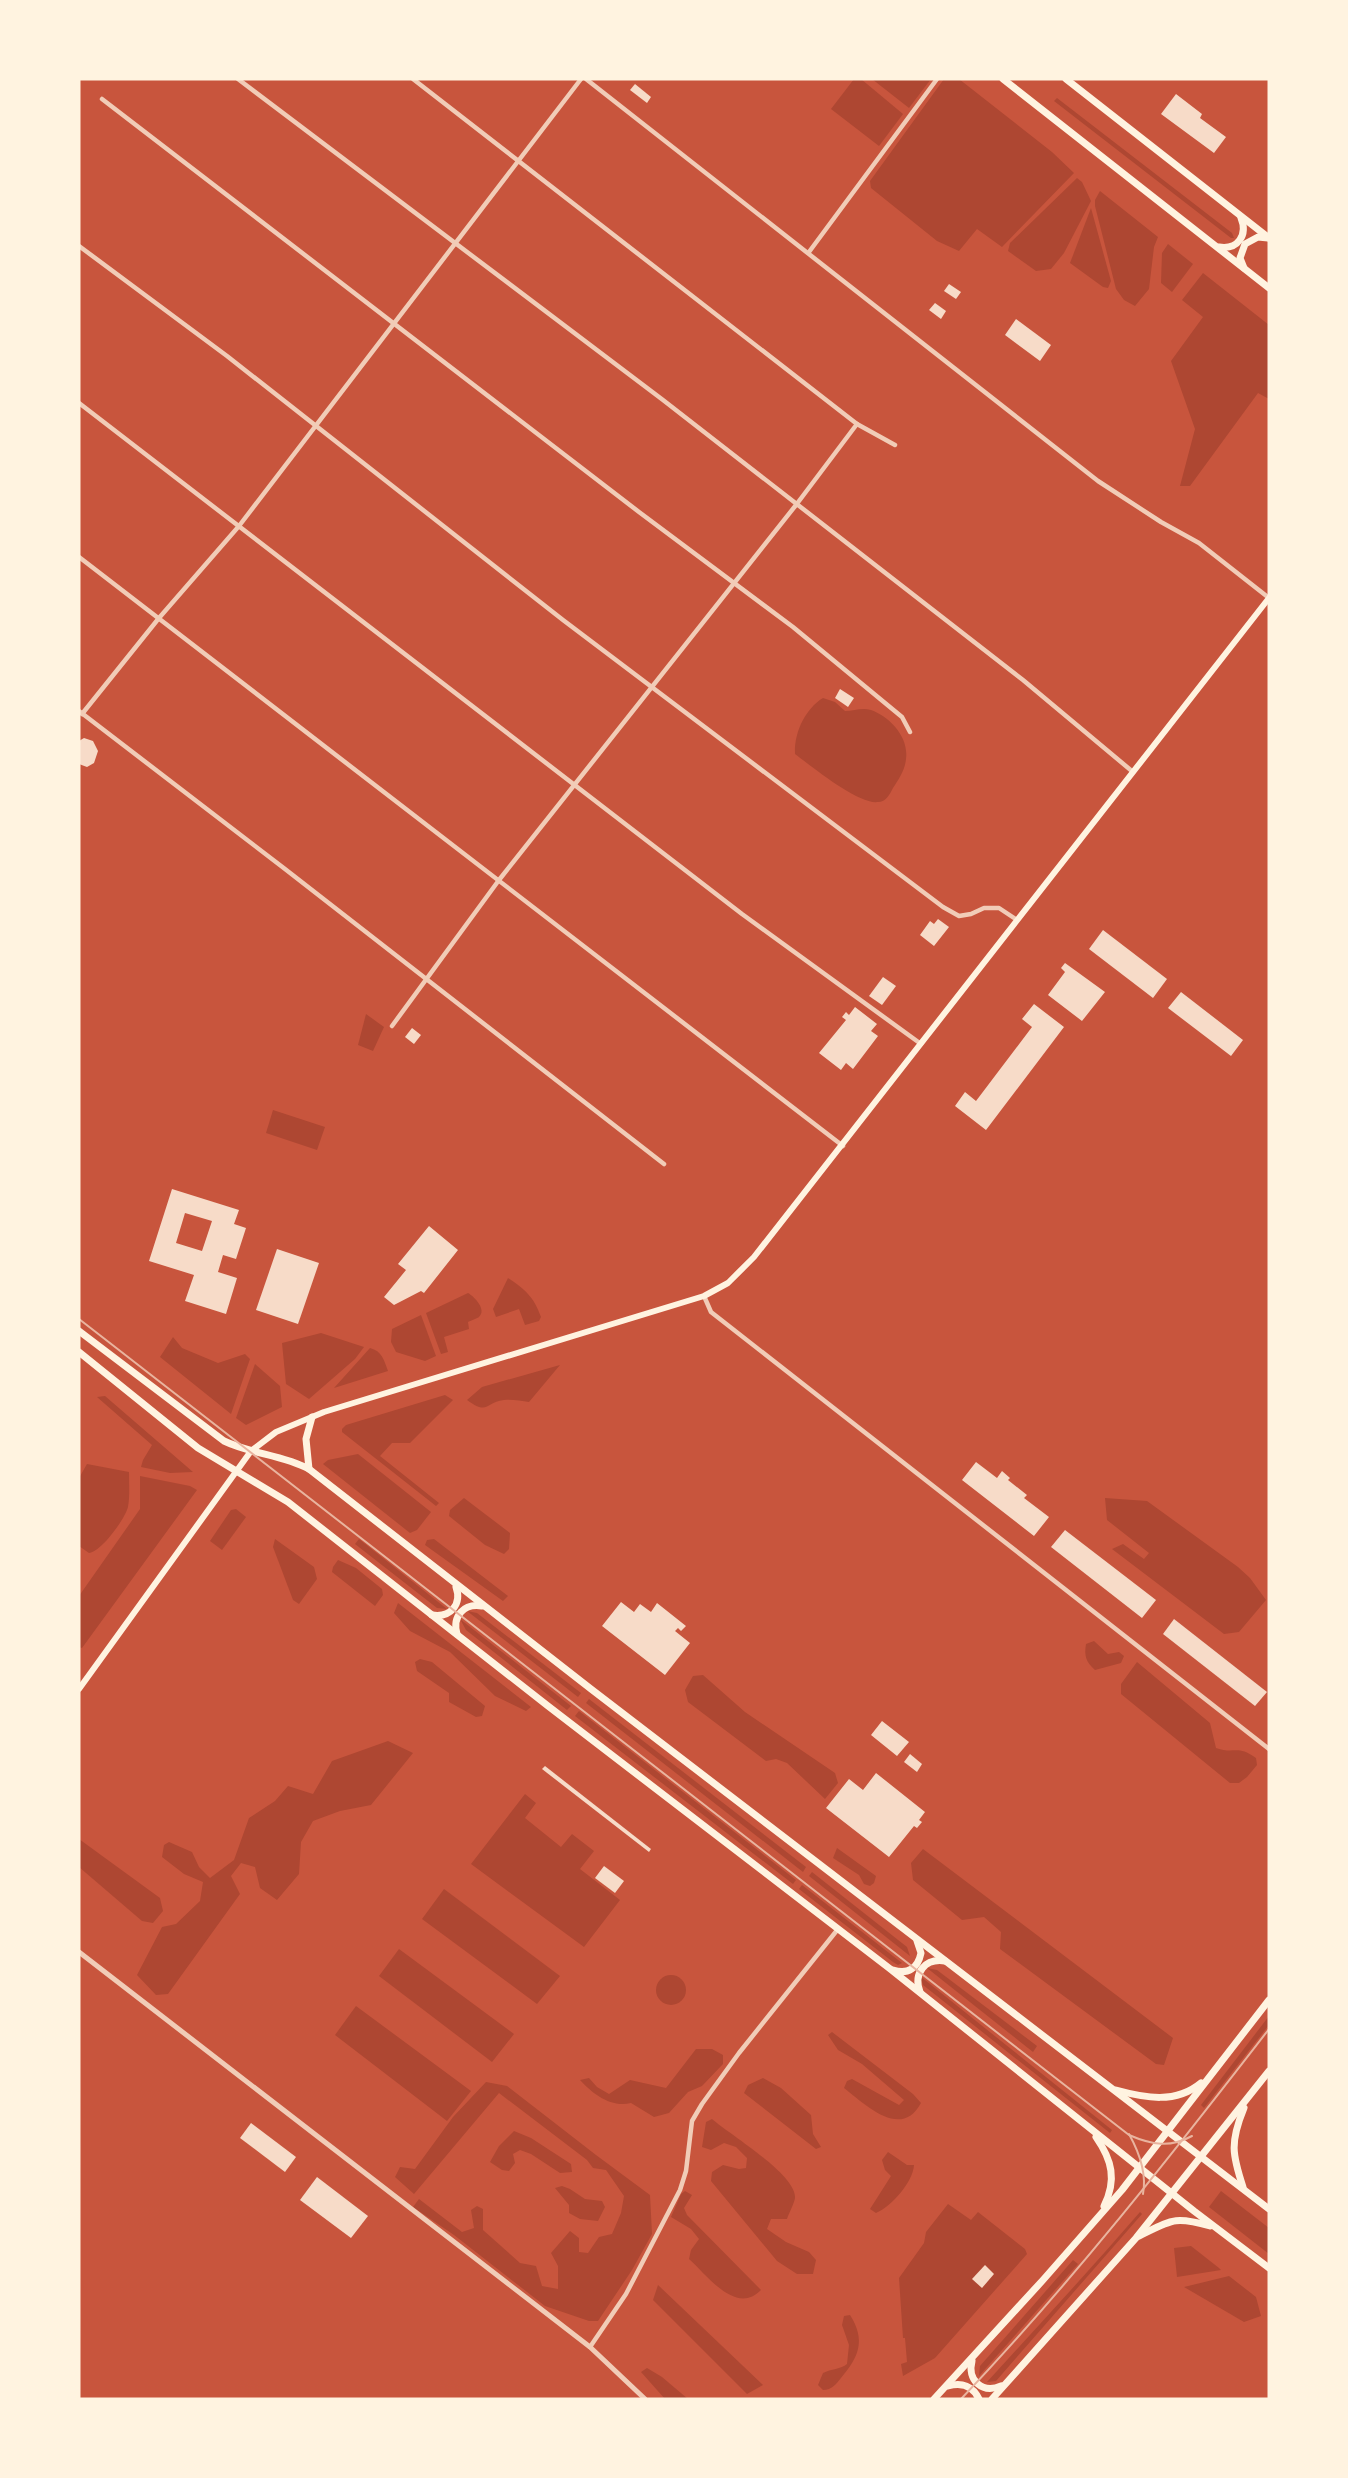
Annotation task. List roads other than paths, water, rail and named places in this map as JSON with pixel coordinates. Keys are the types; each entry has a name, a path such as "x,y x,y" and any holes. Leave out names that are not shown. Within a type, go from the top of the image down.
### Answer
{"main road":[{"path":"1003,79 1269,288"},
{"path":"1066,79 1269,238"},
{"path":"1215,246 1231,247 1239,241 1244,227 1238,214"},
{"path":"1244,268 1240,258 1245,244 1258,237 1269,238"},
{"path":"79,1689 251,1451 269,1436 312,1417 704,1296 728,1283 754,1257 843,1146 1269,598"},
{"path":"79,1331 224,1441 299,1463 309,1469 483,1606 1269,2209"},
{"path":"79,1352 198,1448 288,1503 920,1992 1269,2269"},
{"path":"309,1469 306,1439 312,1417"},
{"path":"432,1615 447,1614 455,1608 459,1593 455,1584"},
{"path":"458,1636 456,1621 460,1612 468,1606 483,1606"},
{"path":"889,1968 905,1972 915,1967 921,1953 915,1938"},
{"path":"920,1992 917,1979 921,1969 931,1961 945,1961"},
{"path":"934,2399 1140,2168 1269,2000"},
{"path":"992,2399 1136,2238 1269,2071"},
{"path":"1112,2089 1165,2099 1196,2087 1212,2073"},
{"path":"1244,2189 1234,2160 1232,2144 1248,2098"},
{"path":"1090,2128 1108,2157 1112,2174 1110,2194 1099,2216"},
{"path":"1136,2238 1180,2219 1214,2227"},
{"path":"975,2354 970,2367 977,2384 990,2389 1000,2387 1007,2381"},
{"path":"946,2386 968,2386 979,2399"}],"street":[{"path":"238,79 663,400 1023,680 1133,772"},
{"path":"413,79 857,424 895,445"},
{"path":"580,79 239,526 80,713 664,1164"},
{"path":"586,79 1098,481 1199,543 1269,598"},
{"path":"809,252 937,79"},
{"path":"102,99 639,512 793,627 902,717 911,732"},
{"path":"79,246 227,356 563,620 943,907 959,916 984,908 999,908 1018,920"},
{"path":"79,403 742,914 921,1045"},
{"path":"392,1026 499,880 857,424"},
{"path":"79,557 843,1146"},
{"path":"704,1296 711,1312 1269,1749"},
{"path":"590,2347 626,2294 680,2190 686,2171 692,2121 702,2104 838,1929"},
{"path":"79,1952 590,2347 645,2399"}],"tram line":[{"path":"79,1319 1129,2135 1161,2144 1192,2136"},
{"path":"961,2399 1081,2264 1269,2029"},
{"path":"1129,2134 1141,2163 1143,2194"}]}
